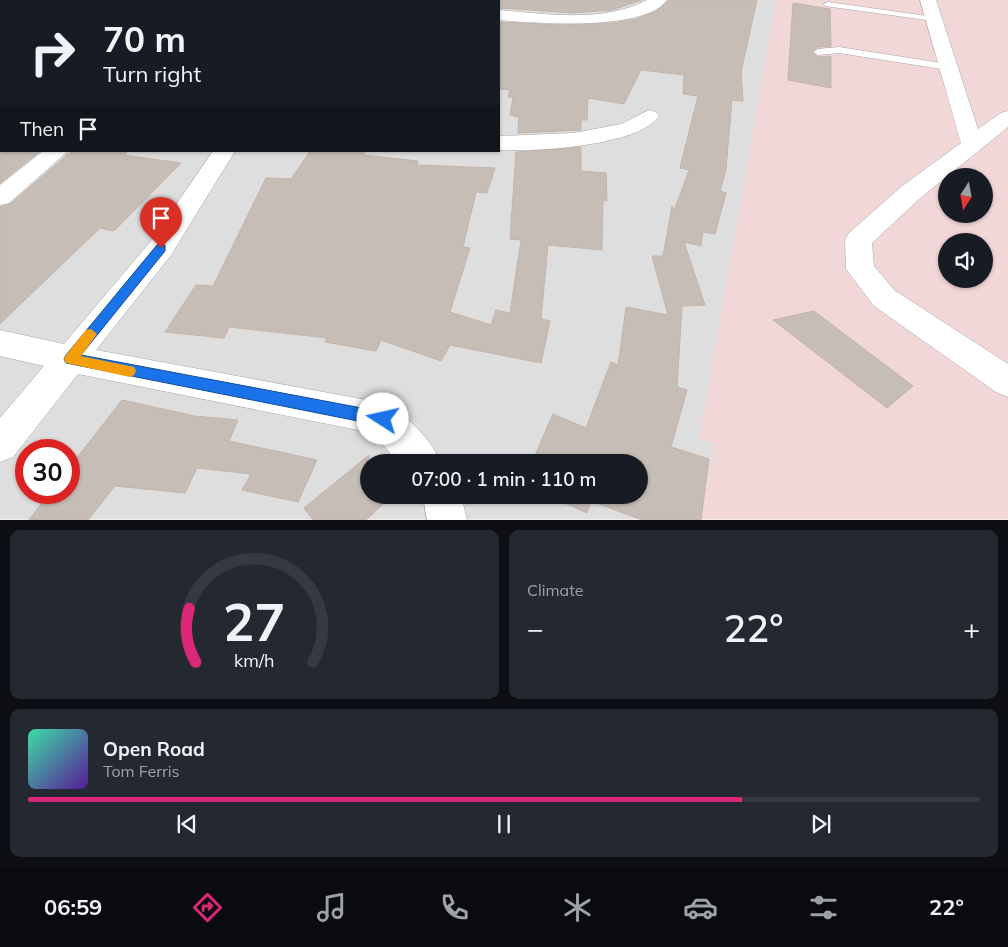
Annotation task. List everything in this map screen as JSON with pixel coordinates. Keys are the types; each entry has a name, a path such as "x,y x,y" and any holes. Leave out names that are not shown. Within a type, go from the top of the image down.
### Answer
{"street":[{"path":"500,15 560,18 622,16 648,8 658,0"},
{"path":"928,0 972,143"},
{"path":"500,143 517,144 574,140 628,129 649,116"},
{"path":"1008,116 972,143 858,240 860,269 884,298 1008,382"},
{"path":"0,197 56,152"},
{"path":"0,445 161,248 223,152"},
{"path":"0,343 70,359 383,419 415,454"},
{"path":"443,504 446,520"}],"lane":[{"path":"828,4 934,19"},
{"path":"818,52 839,50 948,67"}],"shaded area":[{"path":"500,0 776,0 700,440 715,443 704,519 0,519 0,152 500,152"},
{"path":"776,0 1008,0 1008,519 700,519 715,443 699,440"}],"building":[{"path":"500,0 642,0 612,10 574,13 500,8"},
{"path":"669,0 757,0 741,72 743,101 732,100 726,169 720,191 726,193 715,234 703,232 701,246 684,242 705,305 682,306 677,387 687,390 671,447 709,459 701,520 642,520 599,504 648,504 648,454 536,454 553,414 586,428 611,362 618,365 626,307 668,315 652,256 663,256 672,206 674,211 689,170 680,168 698,96 683,94 684,75 641,70 624,104 588,98 587,120 581,120 581,130 518,133 519,117 510,115 513,97 508,97 510,90 500,89 500,22 561,25 613,23 636,19 655,12"},
{"path":"793,3 830,9 831,46 818,47 812,52 818,57 831,56 831,88 788,80"},
{"path":"581,147 581,171 606,173 607,201 603,200 602,250 548,245 541,319 550,321 541,363 450,345 441,361 381,340 376,351 325,342 327,338 229,327 224,338 165,332 196,285 213,286 266,178 291,179 309,152 364,152 363,155 418,161 417,165 495,168 487,193 476,192 463,247 470,248 450,312 491,325 496,310 510,313 521,240 510,239 516,152"},
{"path":"0,152 39,152 0,183"},
{"path":"72,152 127,152 124,155 181,163 114,231 100,228 0,324 0,207 10,204"},
{"path":"814,311 913,386 887,408 773,320"},
{"path":"122,400 194,416 238,420 229,441 317,460 298,502 242,490 251,474 197,468 185,493 115,486 88,520 29,520 41,504 80,504 80,454"},
{"path":"360,462 360,504 383,504 366,520 313,520 304,508"},
{"path":"567,504 590,504 587,513"}],"slow traffic":[{"path":"91,334 70,359 130,371"}],"route":[{"path":"161,248 70,359 213,388 383,419"}]}
